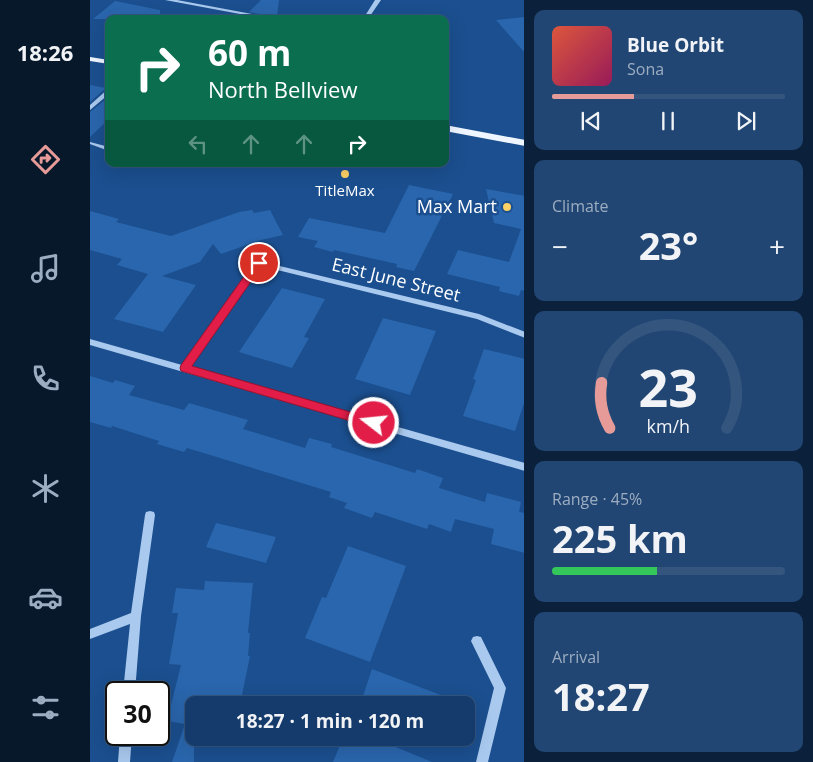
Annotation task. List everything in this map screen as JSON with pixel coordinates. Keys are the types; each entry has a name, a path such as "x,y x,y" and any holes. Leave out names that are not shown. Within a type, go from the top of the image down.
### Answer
{"main road":[{"path":"90,58 105,61"},
{"path":"449,129 524,143"}],"street":[{"path":"168,0 253,15"},
{"path":"368,15 378,0"},
{"path":"90,108 105,94"},
{"path":"92,143 105,148"},
{"name":"East June Street","path":"185,368 259,263 479,317 524,335"},
{"path":"90,342 524,467"},
{"path":"130,681 136,616 150,515"},
{"path":"90,634 136,616"},
{"path":"477,641 500,688 482,762"},
{"path":"124,762 125,746"}],"building":[{"path":"261,0 279,0 277,15 249,12"},
{"path":"115,1 160,10 160,15 105,15 105,19 93,19"},
{"path":"524,17 524,52 496,20"},
{"path":"90,85 105,88 105,89 90,102"},
{"path":"105,100 105,123 90,137 90,112"},
{"path":"409,185 453,194 414,271 396,267 397,264 314,247 318,241 298,237 309,218 385,233"},
{"path":"486,189 524,196 524,291 521,290 519,296 499,291 500,287 447,274 458,250 509,262 521,229 494,223"},
{"path":"252,210 254,213 270,210 283,235 261,240 221,254 213,244 200,262 162,276 196,285 163,332 114,319 148,274 117,265 122,259 90,250 90,211 119,219 116,222 171,236 239,212"},
{"path":"282,288 325,299 304,337 309,338 292,368 239,352"},
{"path":"383,318 436,331 410,395 355,379"},
{"path":"484,349 524,359 524,403 515,431 463,416 476,380 473,379"},
{"path":"90,376 113,383 115,380 135,386 129,395 184,410 189,403 248,420 243,429 305,448 309,438 332,444 331,447 415,473 417,469 443,478 439,488 485,502 487,493 521,502 519,512 524,513 524,553 491,544 494,529 455,519 451,532 429,524 427,529 375,512 372,518 344,508 347,503 329,497 331,492 187,448 184,452 157,444 159,441 112,426 111,428 90,422"},
{"path":"216,523 276,537 266,563 206,547"},
{"path":"348,546 406,566 370,662 305,638 322,597 326,598"},
{"path":"205,581 253,583 248,633 250,633 248,656 250,656 242,696 185,696 185,724 170,722 170,709 181,665 169,664 178,613 172,613 176,588 204,590"},
{"path":"372,669 443,696 363,696"},
{"path":"185,724 185,746 194,746 194,762 172,762"},
{"path":"340,746 393,746 432,762 333,762"}],"place":[{"name":"TitleMax","path":"345,174"},
{"name":"Max Mart","path":"507,207"}],"route":[{"path":"259,263 185,368 374,423"}]}
